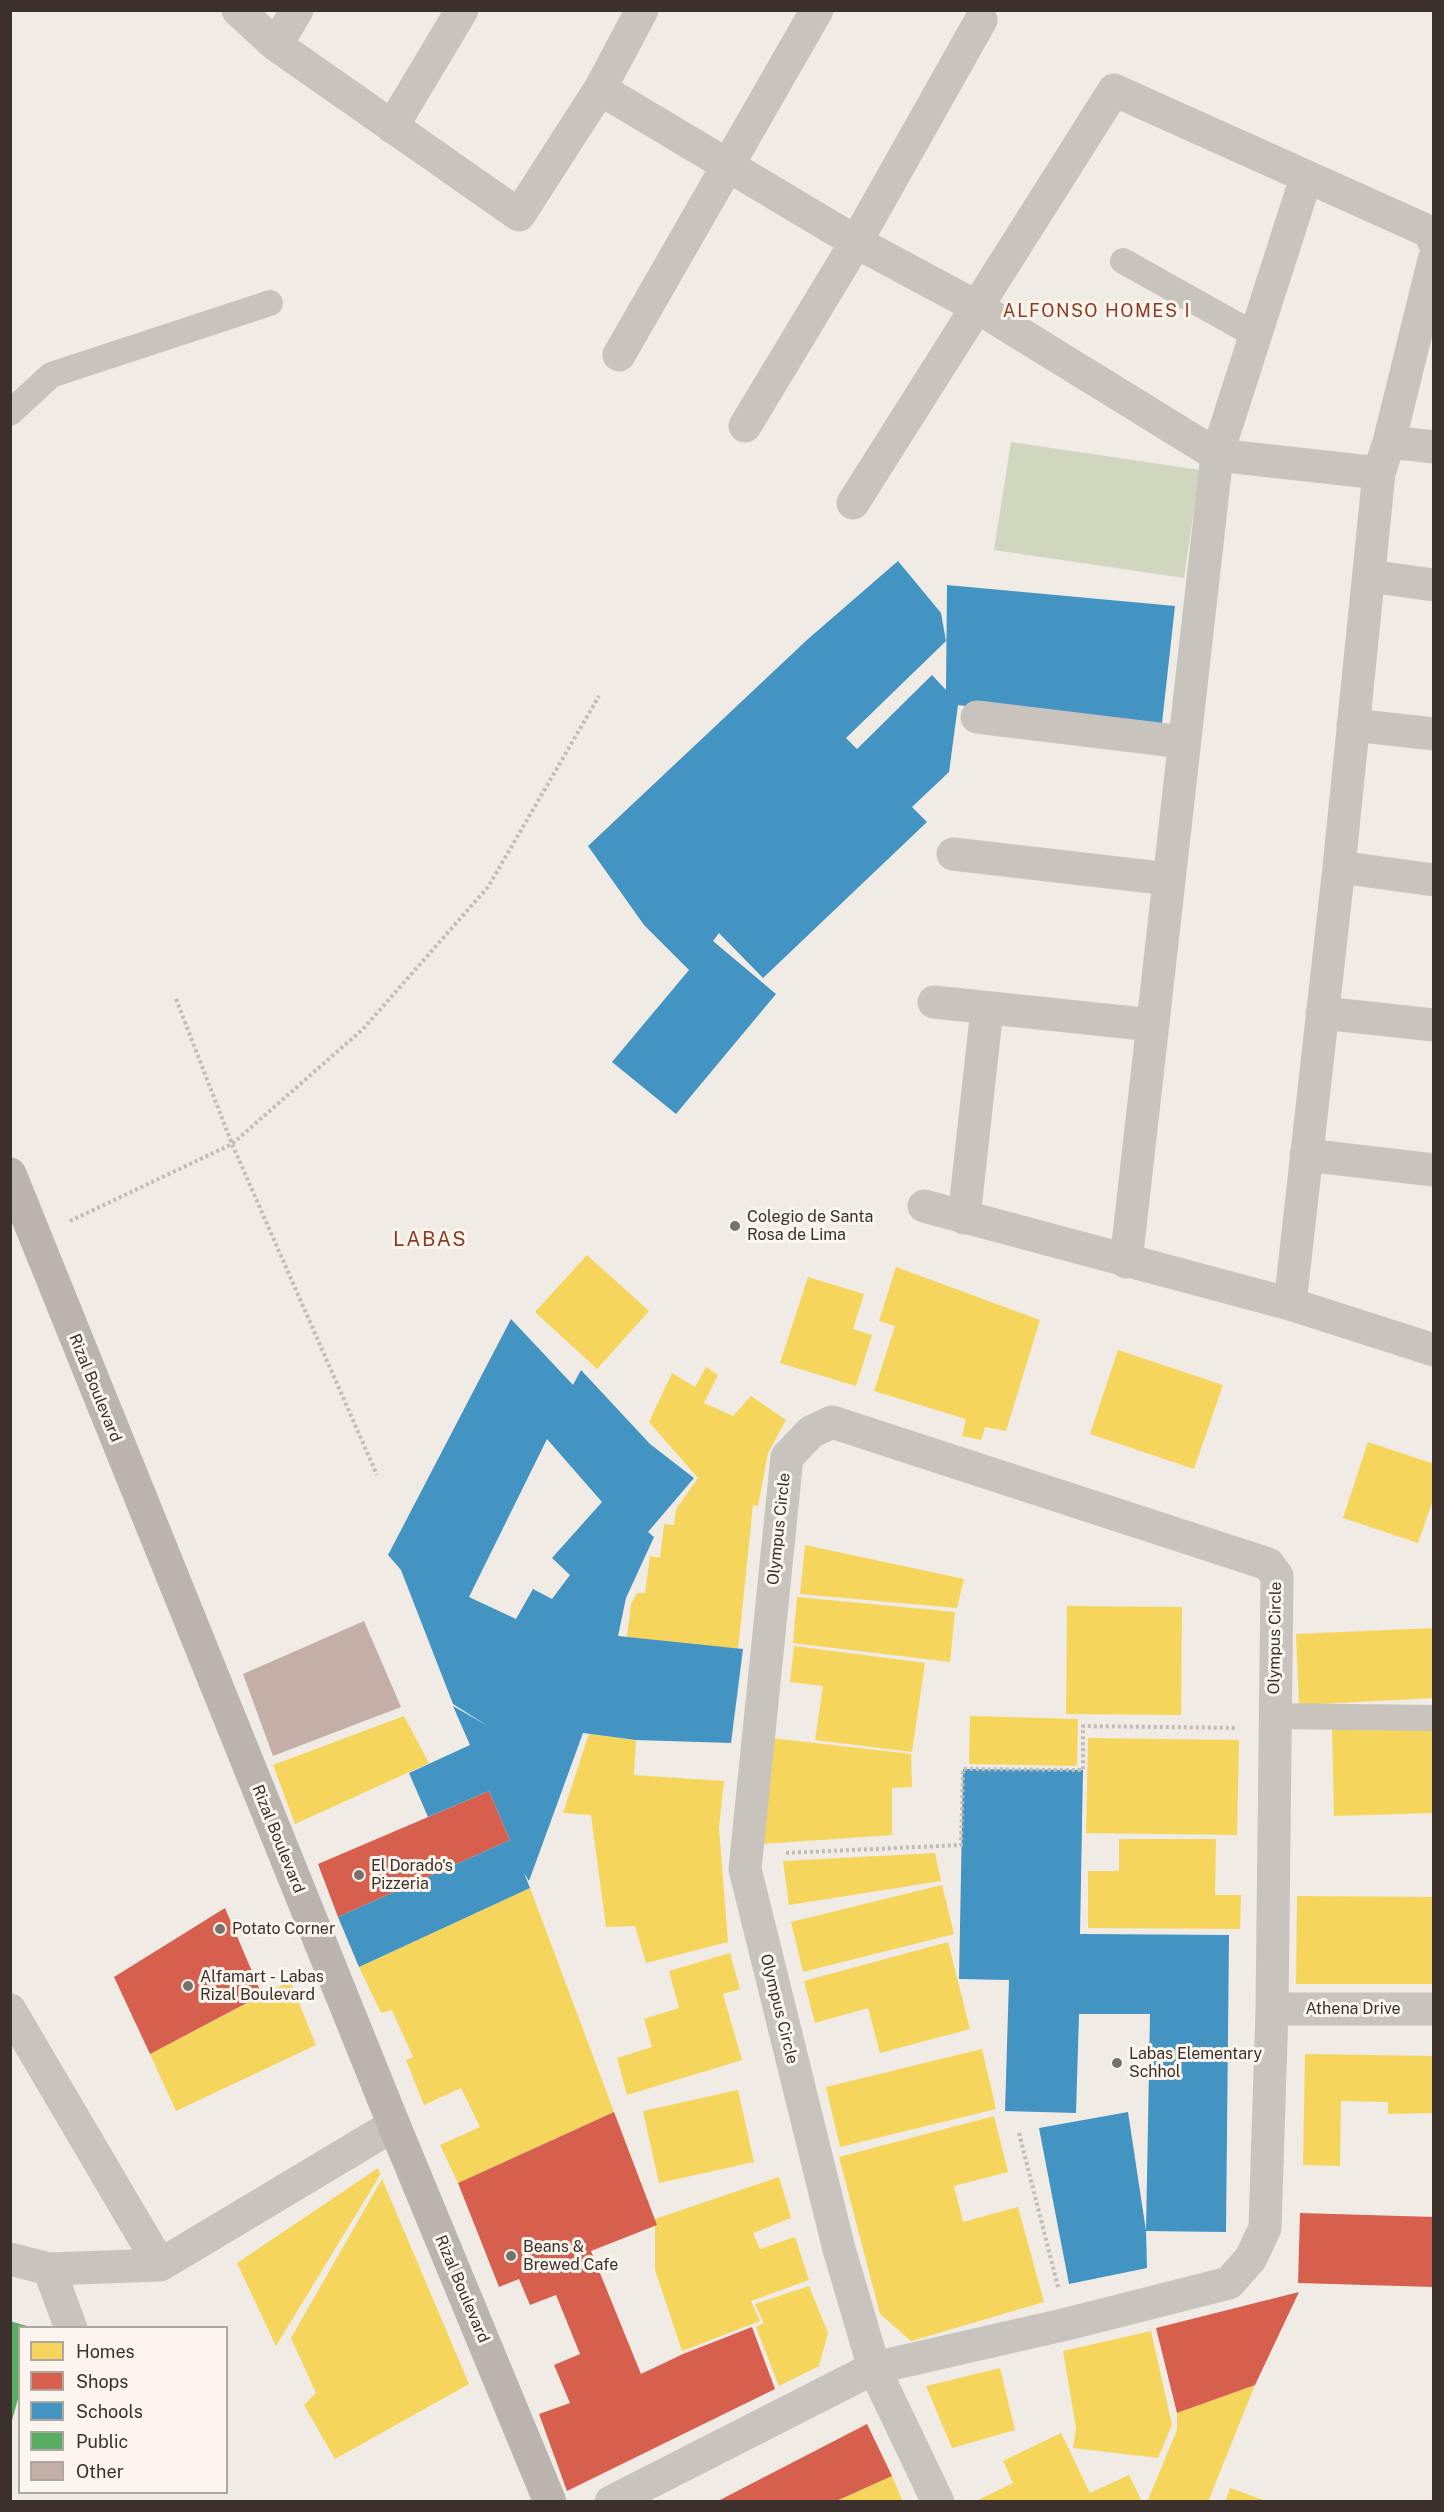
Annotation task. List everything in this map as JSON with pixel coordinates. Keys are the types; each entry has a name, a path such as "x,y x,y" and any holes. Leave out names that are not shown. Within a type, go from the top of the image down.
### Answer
{"main road":[{"name":"Rizal Boulevard","path":"13,1194 35,1238 394,2125 550,2502"}],"street":[{"path":"238,10 276,45 519,215 600,89 642,10"},
{"path":"276,45 297,10"},
{"path":"392,127 462,10"},
{"path":"619,355 817,10"},
{"path":"745,426 856,242 981,20"},
{"path":"600,89 856,242 977,307 1217,455 1379,473"},
{"path":"853,503 1114,90 1430,232 1434,242"},
{"path":"1126,1262 1217,455 1306,178"},
{"path":"1290,1304 1339,867 1379,473 1389,442 1434,260"},
{"path":"1389,442 1434,447"},
{"path":"1369,576 1434,585"},
{"path":"977,717 1183,742"},
{"path":"1353,725 1434,734"},
{"path":"953,854 1169,879"},
{"path":"1339,867 1434,880"},
{"path":"934,1002 1153,1025"},
{"path":"964,1218 987,1009"},
{"path":"1322,1012 1434,1025"},
{"path":"1306,1155 1434,1170"},
{"path":"924,1206 1126,1262 1290,1304 1434,1350"},
{"name":"Olympus Circle","path":"611,2502 874,2368 1067,2324 1228,2283 1251,2258 1265,2228 1272,2009 1273,1722 1277,1576 1268,1564 832,1422 811,1432 787,1457 745,1869 839,2250 874,2368 938,2502"},
{"name":"Athena Drive","path":"1272,2009 1434,2009"},
{"path":"14,2021 160,2265"},
{"path":"10,2259 49,2269 160,2265 394,2125"},
{"path":"49,2269 70,2326"}],"lane":[{"path":"1124,261 1256,335"},
{"path":"10,413 51,375 270,303"},
{"path":"1273,1722 1434,1718"}],"path":[{"path":"35,1238 232,1144 363,1029 488,887 599,696"},
{"path":"176,999 232,1144 376,1475"},
{"path":"747,1855 961,1845 963,1769 1083,1770 1083,1726 1273,1722"},
{"path":"1019,2133 1067,2324"}],"green space":[{"path":"1011,442 1200,470 1184,578 994,550"}],"building: Homes":[{"path":"587,1255 649,1311 597,1369 535,1312"},
{"path":"896,1267 1040,1320 1006,1431 985,1427 981,1440 962,1436 966,1419 874,1391 895,1326 879,1321"},
{"path":"808,1277 864,1294 853,1329 872,1335 856,1386 780,1363"},
{"path":"1118,1350 1223,1385 1194,1469 1090,1434"},
{"path":"706,1367 718,1375 704,1403 733,1416 751,1396 786,1420 768,1453 758,1506 753,1505 738,1650 627,1637 631,1604 637,1593 645,1593 650,1556 660,1558 664,1524 674,1525 676,1509 698,1478 649,1422 672,1373 695,1387"},
{"path":"1368,1442 1434,1464 1434,1497 1418,1543 1343,1518"},
{"path":"805,1545 964,1579 957,1608 800,1594"},
{"path":"797,1597 955,1612 950,1662 793,1643"},
{"path":"1067,1606 1182,1607 1181,1715 1066,1714"},
{"path":"1434,1628 1434,1698 1299,1705 1296,1634"},
{"path":"794,1646 925,1663 912,1752 815,1740 823,1686 790,1682"},
{"path":"404,1716 429,1763 295,1824 273,1765"},
{"path":"970,1716 1078,1719 1077,1766 969,1764"},
{"path":"1434,1725 1434,1813 1334,1816 1332,1729"},
{"path":"589,1734 636,1740 634,1775 724,1781 719,1828 728,1942 646,1963 635,1926 606,1927 591,1815 563,1813"},
{"path":"771,1738 911,1754 912,1787 892,1788 892,1835 762,1844"},
{"path":"1088,1738 1239,1740 1237,1835 1086,1833"},
{"path":"1119,1839 1216,1839 1215,1895 1241,1895 1240,1929 1088,1928 1088,1871 1119,1871"},
{"path":"935,1853 941,1881 789,1905 783,1861"},
{"path":"942,1885 954,1934 803,1972 791,1922"},
{"path":"530,1888 614,2112 458,2183 440,2145 480,2127 461,2088 424,2105 406,2060 413,2057 392,2010 381,2013 359,1967"},
{"path":"1297,1896 1434,1897 1434,1984 1296,1984"},
{"path":"948,1942 970,2029 880,2053 868,2008 815,2023 804,1981"},
{"path":"730,1953 740,1989 723,1994 742,2060 627,2095 617,2058 652,2047 644,2019 679,2008 669,1971"},
{"path":"290,1981 316,2045 176,2111 150,2054"},
{"path":"982,2049 996,2109 840,2147 826,2087"},
{"path":"1305,2054 1434,2056 1434,2113 1388,2114 1388,2102 1341,2101 1340,2166 1303,2165"},
{"path":"738,2090 754,2162 659,2183 643,2111"},
{"path":"994,2116 1008,2172 954,2186 963,2222 1018,2207 1044,2302 911,2341 880,2314 839,2157"},
{"path":"378,2168 380,2175 276,2346 237,2263"},
{"path":"779,2177 791,2218 753,2233 760,2249 795,2237 809,2280 751,2301 760,2321 682,2351 655,2270 655,2219"},
{"path":"382,2179 469,2384 335,2459 304,2405 316,2393 291,2338"},
{"path":"809,2286 828,2333 819,2366 779,2386 756,2327 764,2323 755,2304"},
{"path":"1151,2331 1172,2425 1158,2458 1073,2448 1076,2428 1063,2351"},
{"path":"1000,2368 1015,2430 952,2448 926,2386"},
{"path":"1255,2385 1208,2502 1147,2502 1177,2430 1177,2413"},
{"path":"1061,2433 1090,2493 1129,2475 1142,2502 974,2502 1013,2483 1003,2461"},
{"path":"892,2476 903,2502 834,2502"},
{"path":"1230,2488 1266,2501 1225,2502"}],"building: Shops":[{"path":"489,1791 510,1840 338,1917 318,1864"},
{"name":"Alfamart - Labas Rizal Boulevard","path":"225,1908 262,1995 150,2054 114,1977"},
{"path":"614,2112 657,2225 591,2251 641,2374 683,2354 752,2327 775,2389 567,2491 539,2414 570,2403 554,2365 580,2354 556,2295 530,2305 519,2279 499,2287 458,2183"},
{"path":"1300,2213 1434,2217 1434,2287 1298,2283"},
{"path":"1299,2292 1255,2385 1177,2413 1156,2328"},
{"path":"867,2424 892,2476 834,2502 716,2502"}],"building: Schools":[{"path":"898,561 941,613 946,641 846,738 857,749 932,675 946,690 947,585 1175,606 1161,732 958,705 949,772 912,807 927,822 763,978 719,933 713,941 776,994 676,1114 612,1062 689,970 644,925 588,846 808,639"},
{"path":"511,1319 573,1385 581,1370 650,1444 694,1478 648,1532 654,1537 626,1598 618,1636 743,1649 731,1743 636,1740 583,1733 529,1881 524,1873 530,1888 359,1967 338,1917 510,1840 489,1791 428,1817 409,1773 470,1745 453,1706 488,1726 453,1704 401,1570 388,1555","holes":["547,1439 602,1502 552,1558 570,1575 552,1599 533,1589 516,1619 469,1597"]},
{"name":"Labas Elementary Schhol","path":"963,1769 1083,1770 1080,1934 1229,1935 1226,2232 1146,2231 1150,2014 1079,2014 1076,2113 1005,2111 1009,1980 959,1979"},
{"path":"1128,2112 1146,2231 1147,2268 1069,2284 1039,2128"}],"building: Public":[{"path":"10,2321 27,2326 18,2326 18,2399 11,2424"}],"building: Other":[{"path":"364,1621 401,1707 273,1756 243,1674"}],"place":[{"name":"Colegio de Santa Rosa de Lima","path":"735,1226"},
{"name":"El Dorado's Pizzeria","path":"359,1875"},
{"name":"Potato Corner","path":"220,1929"},
{"name":"Alfamart - Labas Rizal Boulevard","path":"188,1986"},
{"name":"Labas Elementary Schhol","path":"1117,2063"},
{"name":"Beans & Brewed Cafe","path":"511,2256"}],"district":[{"name":"ALFONSO HOMES I","path":"1097,311"},
{"name":"LABAS","path":"430,1240"}]}
